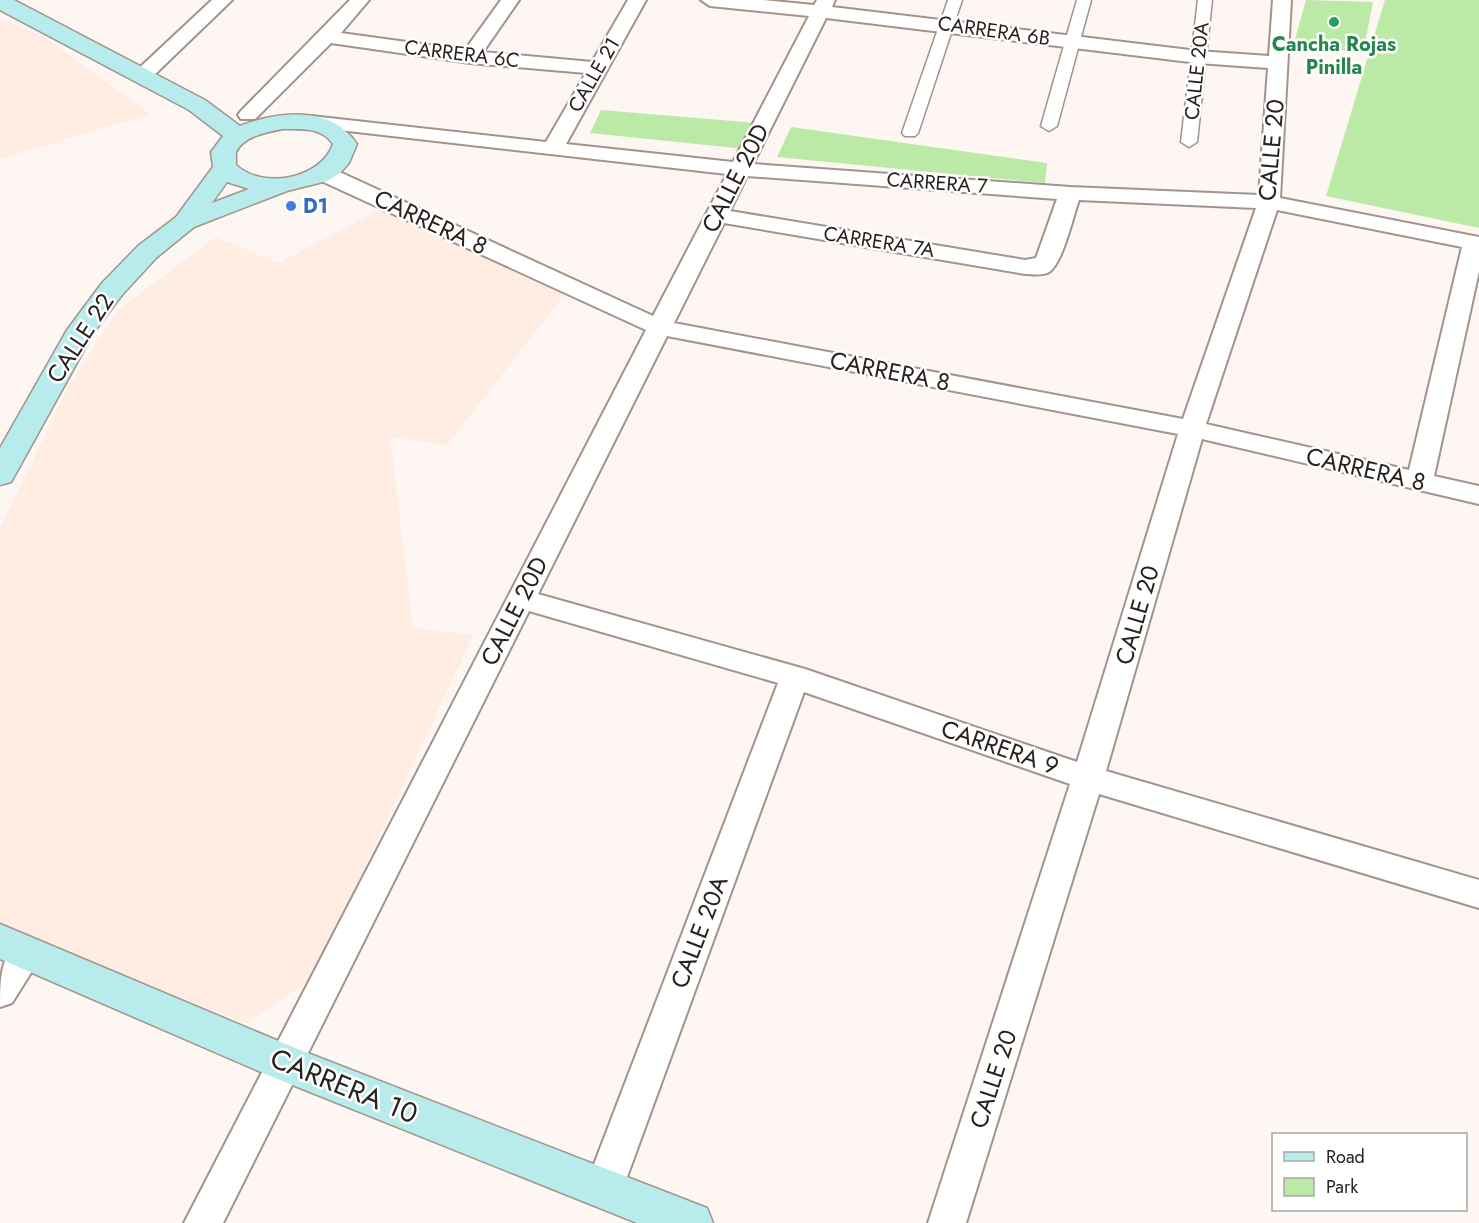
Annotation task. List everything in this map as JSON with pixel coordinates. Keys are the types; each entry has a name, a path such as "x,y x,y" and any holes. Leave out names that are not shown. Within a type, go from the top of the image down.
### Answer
{"main road":[{"path":"0,1 196,105 243,125 311,122 324,125 342,137 345,144 344,152 325,174 288,183 264,184 243,180 225,168"},
{"name":"CALLE 22","path":"0,475 81,330 111,289 147,252 185,222 225,168 224,152 243,125"},
{"name":"CALLE 22","path":"185,222 288,183"},
{"name":"CARRERA 10","path":"14,946 285,1064 691,1223"}],"street":[{"path":"142,76 223,0"},
{"path":"243,125 360,0"},
{"path":"470,57 510,0"},
{"name":"CALLE 21","path":"552,150 637,0"},
{"name":"CARRERA 6B","path":"710,0 823,6 1073,42 1198,57 1278,63"},
{"path":"910,133 949,25 955,0"},
{"path":"1048,126 1084,0"},
{"name":"CALLE 20A","path":"1189,142 1204,0"},
{"name":"CALLE 20","path":"947,1223 1088,778 1192,429 1269,202 1282,0"},
{"name":"CALLE 20D","path":"203,1223 823,6"},
{"name":"CARRERA 6C","path":"327,37 470,57 598,68"},
{"name":"CARRERA 7","path":"311,122 740,169 1070,193 1269,202 1477,243"},
{"name":"CARRERA 7","path":"344,152 394,131"},
{"name":"CARRERA 8","path":"325,174 658,327 1192,429 1479,495"},
{"name":"CARRERA 7A","path":"716,215 1025,267 1041,267 1047,260 1070,193"},
{"path":"1420,481 1477,243"},
{"name":"CARRERA 9","path":"521,599 795,677 1088,778 1479,894"},
{"name":"CALLE 20A","path":"604,1188 795,677"},
{"path":"0,992 14,946"}],"shaded area":[{"path":"0,19 43,36 150,114 0,159"},
{"path":"380,210 567,291 447,445 390,437 413,628 473,635 313,978 246,1023 0,928 0,528 69,386 118,310 216,237 278,263"}],"green space":[{"name":"Cancha Rojas Pinilla","path":"1306,0 1373,2 1363,53 1294,43"},
{"path":"1385,0 1479,0 1479,228 1326,196"},
{"path":"601,110 756,123 745,149 590,133"},
{"path":"791,127 1047,163 1045,183 777,157"}],"place":[{"name":"Cancha Rojas Pinilla","path":"1334,22"},
{"name":"D1","path":"291,206"}]}
